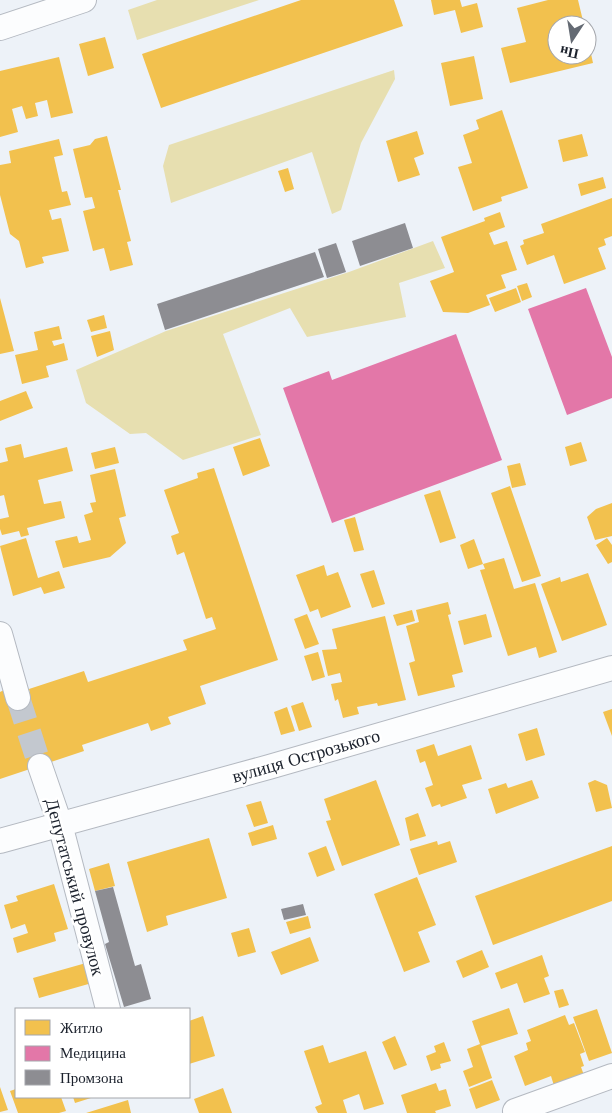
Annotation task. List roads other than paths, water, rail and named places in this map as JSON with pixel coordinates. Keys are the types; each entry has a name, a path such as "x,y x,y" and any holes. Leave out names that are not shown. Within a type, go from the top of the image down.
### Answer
{"street":[{"path":"0,28 84,0"},
{"path":"0,634 18,698"},
{"name":"вулиця Острозького","path":"0,841 269,767 612,668"},
{"name":"Депутатський провулок","path":"40,766 60,824 108,1008"},
{"path":"515,1111 612,1076"}],"tunnel":[{"path":"18,698 40,766"}]}
